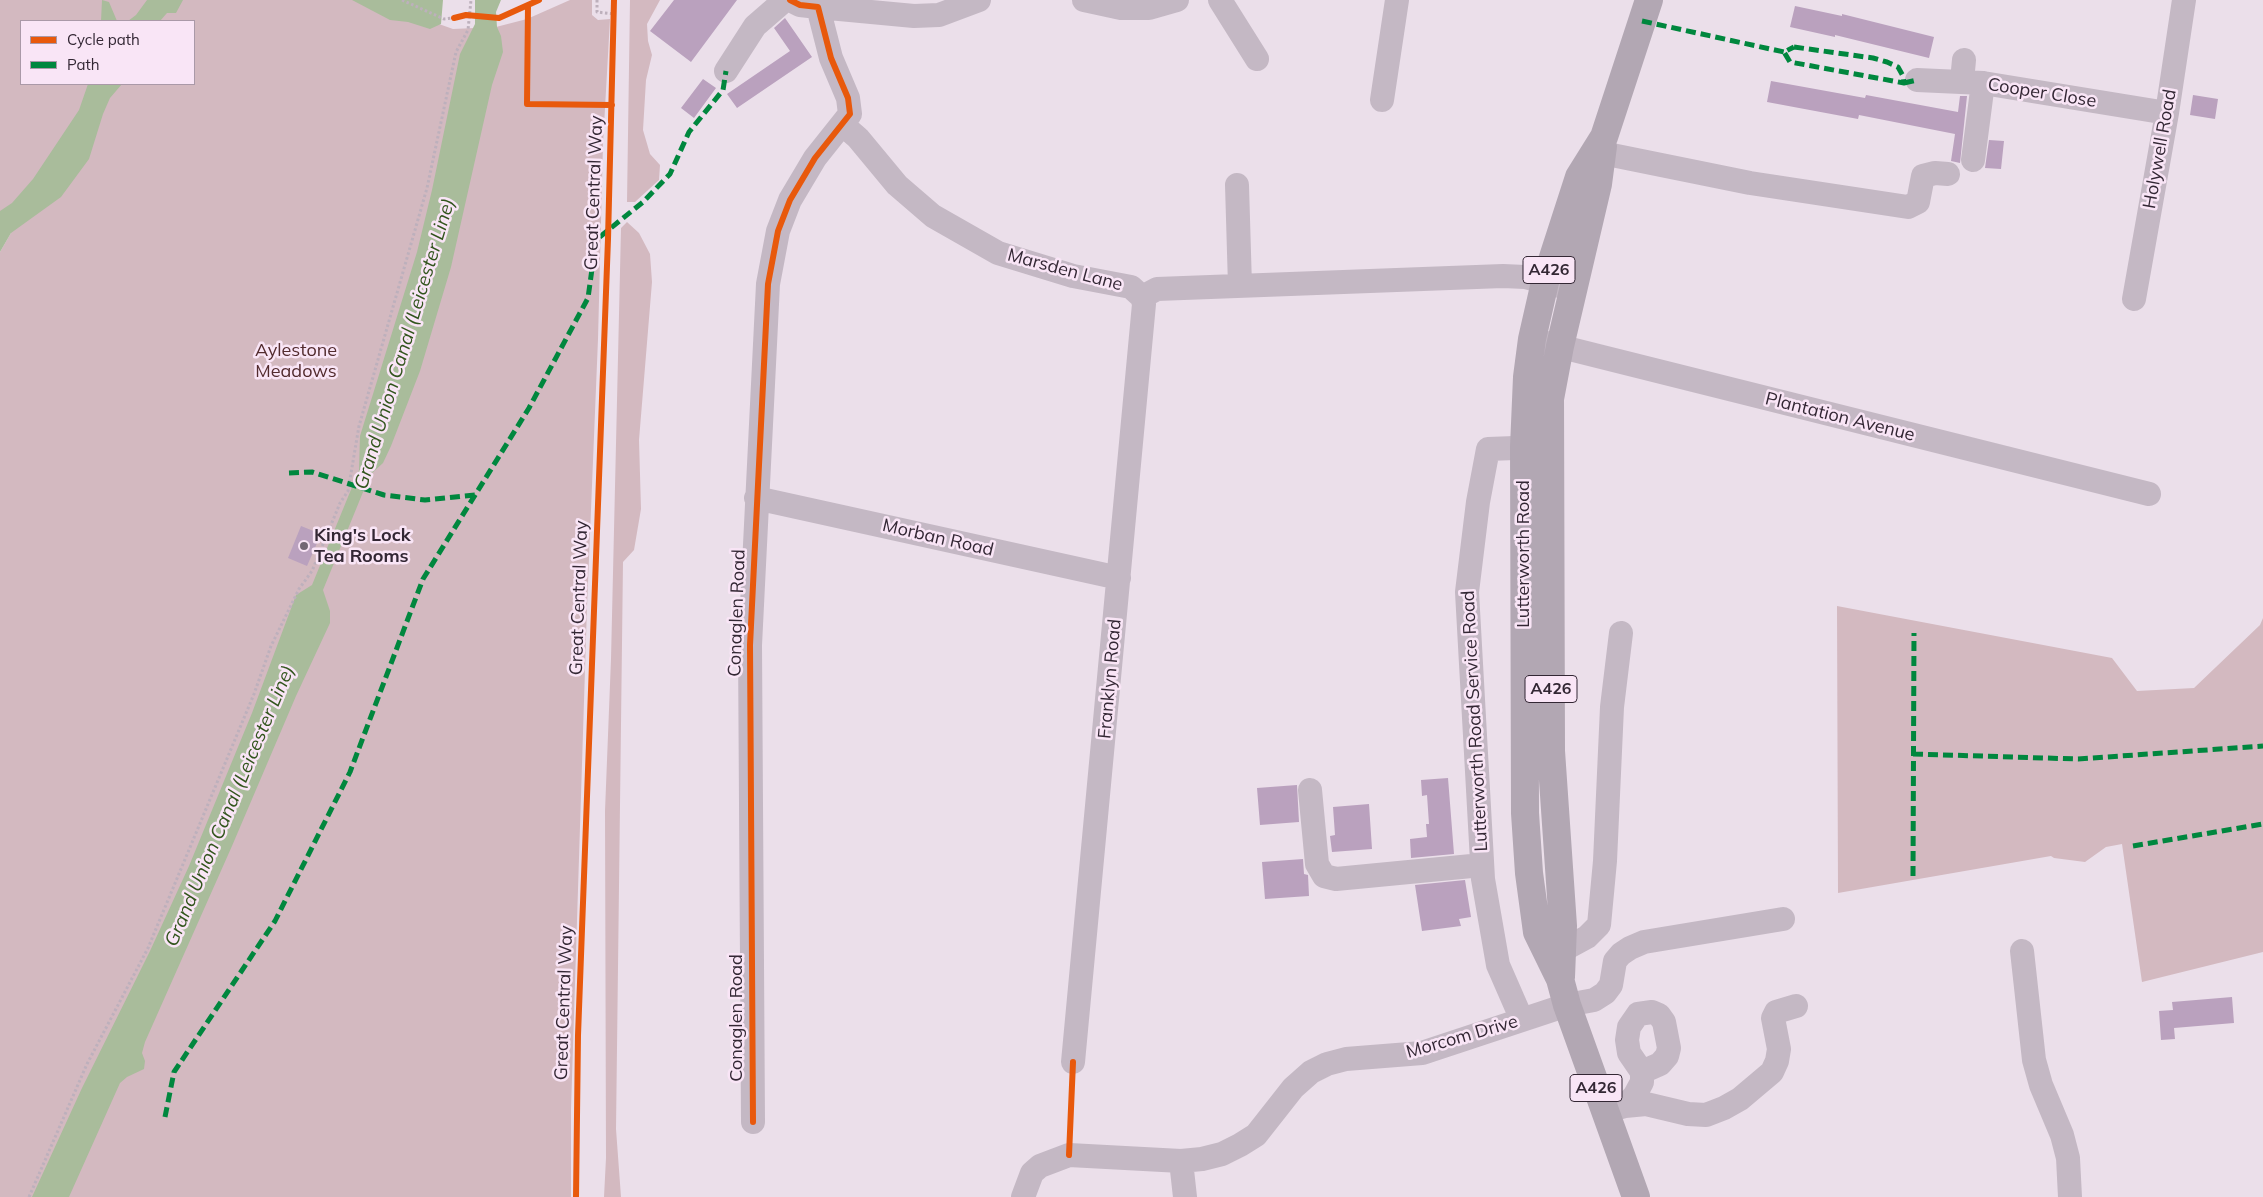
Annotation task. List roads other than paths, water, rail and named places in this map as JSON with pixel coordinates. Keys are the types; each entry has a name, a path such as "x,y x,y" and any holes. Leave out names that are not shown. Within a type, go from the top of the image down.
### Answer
{"main road":[{"name":"Lutterworth Road","path":"1636,1197 1615,1109 1567,1005 1560,979 1554,936 1551,751 1550,399 1572,290 1580,213 1579,177 1603,145 1649,0"},
{"name":"Lutterworth Road","path":"1554,936 1529,873 1525,813 1524,447 1527,377 1532,339 1545,282 1580,213"}],"street":[{"path":"726,71 755,26 785,0"},
{"path":"790,0 800,5 914,16 939,14 964,7 979,0"},
{"path":"1084,0 1121,8 1149,8 1177,0"},
{"path":"1220,0 1257,59"},
{"path":"1382,100 1397,0"},
{"name":"Holywell Road","path":"2134,299 2184,0"},
{"path":"818,7 831,58 850,108 850,114 843,125"},
{"path":"1969,75 1972,160"},
{"name":"Cooper Close","path":"1917,80 1969,75 2166,113"},
{"name":"Marsden Lane","path":"843,125 858,138 897,185 933,216 998,252 1073,276 1131,287 1142,297 1158,289 1503,276 1525,277 1572,290"},
{"name":"Conaglen Road","path":"753,1122 750,645 768,284 778,230 790,200 815,158 843,125"},
{"path":"1603,145 1750,183 1908,207 1918,202 1923,176 1935,172 1948,174"},
{"path":"1237,185 1240,286"},
{"name":"Franklyn Road","path":"1073,1062 1144,304 1142,297"},
{"name":"Plantation Avenue","path":"1532,339 2149,494"},
{"name":"Lutterworth Road Service Road","path":"1522,1020 1498,966 1482,865 1467,592 1478,502 1488,449 1550,447"},
{"name":"Morban Road","path":"756,498 1119,578"},
{"path":"1554,936 1587,937 1599,925 1605,861 1612,707 1621,633"},
{"path":"1310,790 1317,864 1324,876 1336,879 1482,865"},
{"name":"Morcom Drive","path":"1023,1197 1032,1173 1040,1166 1068,1155 1181,1161 1202,1159 1240,1145 1256,1134 1293,1088 1311,1072 1327,1064 1346,1059 1422,1053 1567,1005 1594,1000 1605,993 1611,985 1615,962 1630,948 1644,942 1783,919"},
{"path":"2022,951 2034,1060 2040,1085 2062,1135 2068,1158 2070,1197"},
{"path":"1615,1109 1646,1104 1688,1114 1706,1114 1724,1108 1740,1099 1772,1072 1778,1062 1779,1050 1773,1018 1776,1012 1796,1006"},
{"path":"1615,1109 1638,1089 1642,1082 1642,1072"},
{"path":"1181,1161 1185,1197"}],"water":[{"path":"102,0 109,2 117,20 101,20"},
{"path":"147,0 183,0 176,13 167,13 161,20 129,20 136,15"},
{"path":"352,0 443,0 441,24 430,29 408,22 390,20"},
{"name":"Grand Union Canal (Leicester Line)","path":"475,0 501,0 496,12 497,27 501,36 503,52 492,85 451,267 420,371 391,446 383,463 370,475 323,590 330,611 330,623 296,696 145,1042 142,1053 145,1061 144,1069 127,1077 120,1083 69,1197 32,1197 82,1088 150,951 189,866 252,713 296,595 312,585 359,470 360,436 417,252 432,190 460,54 475,24"},
{"path":"88,85 121,85 110,98 103,114 89,159 61,197 11,233 0,252 0,211 12,203 33,179 79,110"}],"place":[{"name":"King's Lock Tea Rooms","path":"304,546"}],"park label":[{"name":"Aylestone Meadows","path":"296,361"}]}
